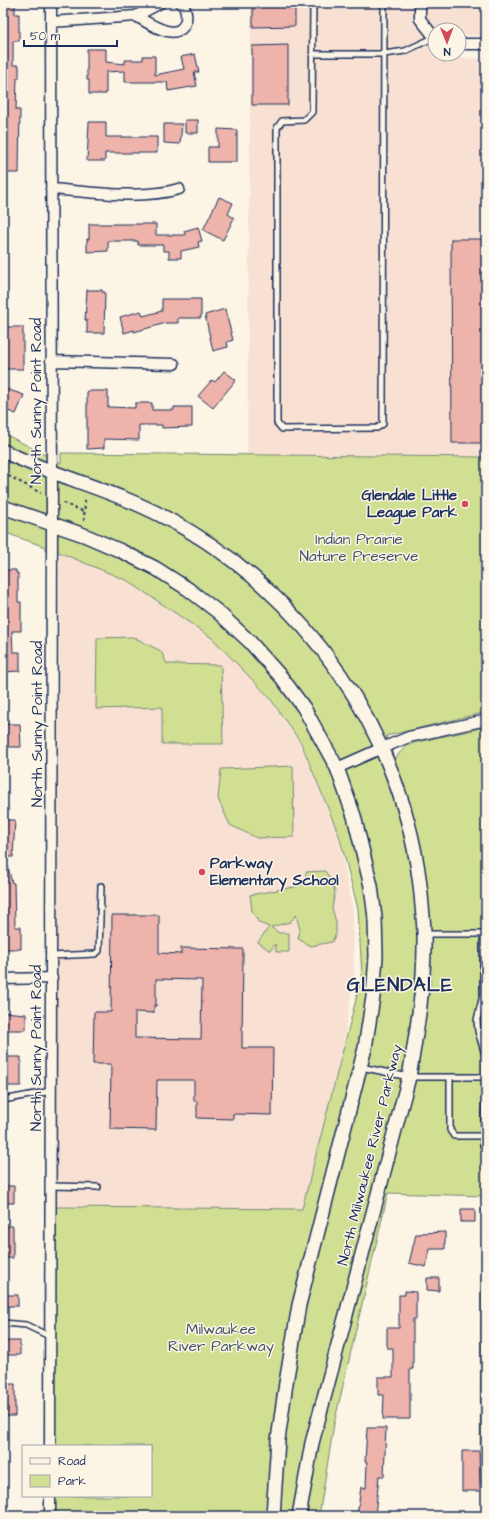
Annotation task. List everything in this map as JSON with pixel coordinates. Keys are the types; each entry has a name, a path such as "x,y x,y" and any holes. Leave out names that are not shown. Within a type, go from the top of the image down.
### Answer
{"street":[{"name":"North Sunny Point Road","path":"50,1445 52,978 51,3"},
{"path":"51,22 136,16 160,3"},
{"path":"136,16 155,26 173,32 184,26 187,14 181,3"},
{"path":"420,3 420,19 427,28"},
{"path":"467,44 486,44"},
{"path":"51,189 145,195 164,193 179,189"},
{"path":"51,361 174,364"},
{"name":"North Milwaukee River Parkway","path":"3,451 51,472 131,502 166,518 208,543 241,566 288,610 320,647 349,686 382,748 402,801 413,841 419,875 424,934 423,978 419,1018 409,1077 312,1443 299,1516"},
{"name":"North Milwaukee River Parkway","path":"3,507 84,535 128,554 155,568 188,589 218,612 250,642 282,678 304,708 337,768 354,816 365,857 371,886 375,918 376,956 373,997 365,1048 299,1305 278,1440 272,1516"},
{"path":"337,768 409,737 486,720"},
{"path":"3,979 52,978"},
{"path":"50,1497 50,1516"}],"lane":[{"path":"313,3 312,112 304,120 282,121 277,128 277,423 282,429 377,428 384,424 384,3"},
{"path":"313,54 384,54 405,51 427,41"},
{"path":"52,956 95,954 99,951 101,886"},
{"path":"424,934 484,934 483,994 477,1020 478,1031 486,1058"},
{"path":"486,1066 483,1136 483,1146 486,1150"},
{"path":"360,1067 409,1077 486,1077"},
{"path":"450,1078 450,1130 454,1136 483,1136"},
{"path":"3,1100 51,1091"},
{"path":"51,1186 98,1187"},
{"path":"3,1323 26,1325 50,1337"}],"path":[{"path":"3,473 25,486 85,512"},
{"path":"84,524 85,494"},
{"path":"486,918 483,918 483,926 486,926"}],"shaded area":[{"path":"251,3 486,3 486,36 467,35 467,22 427,22 427,62 467,62 467,58 486,59 486,457 247,455"},
{"name":"Parkway Elementary School","path":"60,555 69,555 128,579 213,637 269,698 300,744 338,834 353,911 354,977 342,1052 302,1209 56,1207"}],"green space":[{"name":"Milwaukee River Parkway","path":"3,433 61,463 61,453 486,457 486,712 386,736 395,760 400,752 413,743 486,727 486,1482 480,1482 482,1196 388,1193 334,1424 319,1516 53,1516 53,1497 152,1497 152,1445 54,1445 56,1207 302,1209 362,976 358,909 339,835 301,743 269,697 212,638 128,581 51,549 3,532"},
{"path":"133,637 161,651 167,664 221,665 223,744 162,744 162,707 96,709 97,638"},
{"path":"293,766 294,837 257,838 230,825 218,799 221,769"},
{"path":"325,871 331,880 335,892 332,908 336,922 336,933 332,942 311,946 298,939 300,930 296,915 290,922 271,927 279,933 289,933 289,952 276,952 275,944 270,951 258,942 269,927 259,923 252,911 250,895 294,887 305,883 306,872"}],"building":[{"path":"3,3 15,3 15,14 19,14 19,41 13,41 13,65 19,65 16,110 20,110 19,173 3,173"},
{"path":"253,3 295,3 295,26 253,27"},
{"path":"288,45 288,105 252,105 252,46"},
{"path":"87,49 106,49 106,62 125,64 125,60 143,60 143,56 155,56 155,75 184,69 181,57 195,54 199,72 194,72 197,86 168,91 167,82 125,82 125,71 106,72 106,94 89,94 89,80 87,80"},
{"path":"185,120 198,120 198,133 185,133"},
{"path":"89,122 106,122 106,137 157,137 157,153 105,153 105,161 87,161"},
{"path":"164,124 182,124 180,144 164,143"},
{"path":"218,129 237,130 237,162 208,162 208,147 218,147"},
{"path":"219,197 233,203 228,214 234,218 223,240 203,230"},
{"path":"89,224 156,224 156,235 185,235 184,231 198,227 202,241 198,242 199,247 181,251 181,258 169,258 169,251 163,251 163,245 138,245 138,241 108,241 108,251 87,252"},
{"path":"451,239 486,239 486,443 452,443"},
{"path":"87,290 102,290 102,292 105,292 104,333 87,333 87,320 85,320"},
{"path":"162,299 201,299 201,318 178,318 178,323 166,323 134,332 134,330 124,333 120,317 141,311 143,316 162,311"},
{"path":"225,309 233,340 227,342 228,347 213,351 205,315"},
{"path":"3,327 23,327 23,369 4,369"},
{"path":"224,371 236,380 213,408 198,396 212,380 215,382"},
{"path":"3,388 24,395 16,414 3,409"},
{"path":"87,391 108,391 108,407 135,408 135,403 152,403 152,410 174,410 174,407 192,407 192,427 162,428 162,425 139,425 139,440 104,439 104,448 87,449"},
{"path":"3,570 16,570 16,573 18,573 18,602 21,602 21,631 12,631 13,652 20,652 20,671 3,672"},
{"path":"3,724 20,724 21,747 4,747"},
{"path":"3,820 15,820 13,857 3,857"},
{"path":"3,863 7,863 12,883 14,883 15,927 21,927 21,949 4,949"},
{"path":"112,915 159,915 159,953 181,954 181,948 243,949 242,1048 273,1048 272,1115 233,1114 233,1119 197,1118 197,1101 194,1101 194,1080 157,1080 156,1130 110,1129 111,1064 93,1064 94,1012 111,1012","holes":["156,979 202,980 201,1039 135,1038 135,1012 154,1013 154,1005 156,1006"]},
{"path":"3,1012 26,1014 26,1030 3,1030"},
{"path":"3,1057 21,1057 21,1086 3,1086"},
{"path":"3,1186 14,1186 14,1203 3,1203"},
{"path":"461,1209 475,1209 475,1222 461,1222"},
{"path":"3,1226 13,1226 13,1258 3,1258"},
{"path":"445,1232 445,1249 430,1249 426,1267 409,1263 416,1234"},
{"path":"427,1278 439,1278 439,1291 427,1290"},
{"path":"405,1291 416,1292 416,1319 413,1319 413,1369 410,1369 410,1419 383,1419 384,1395 378,1395 378,1377 393,1377 393,1348 387,1348 387,1328 399,1328 399,1295 405,1295"},
{"path":"3,1295 18,1295 18,1306 3,1306"},
{"path":"3,1341 20,1341 20,1355 3,1355"},
{"path":"3,1384 15,1384 15,1416 3,1416"},
{"path":"367,1428 386,1428 384,1476 379,1476 375,1516 357,1516 361,1487 366,1488 367,1462 365,1462"},
{"path":"462,1451 479,1451 480,1491 462,1491"}],"place":[{"name":"Glendale Little League Park","path":"465,504"},
{"name":"Parkway Elementary School","path":"202,872"}],"district":[{"name":"GLENDALE","path":"400,985"}],"park label":[{"name":"Indian Prairie Nature Preserve","path":"359,548"}]}
